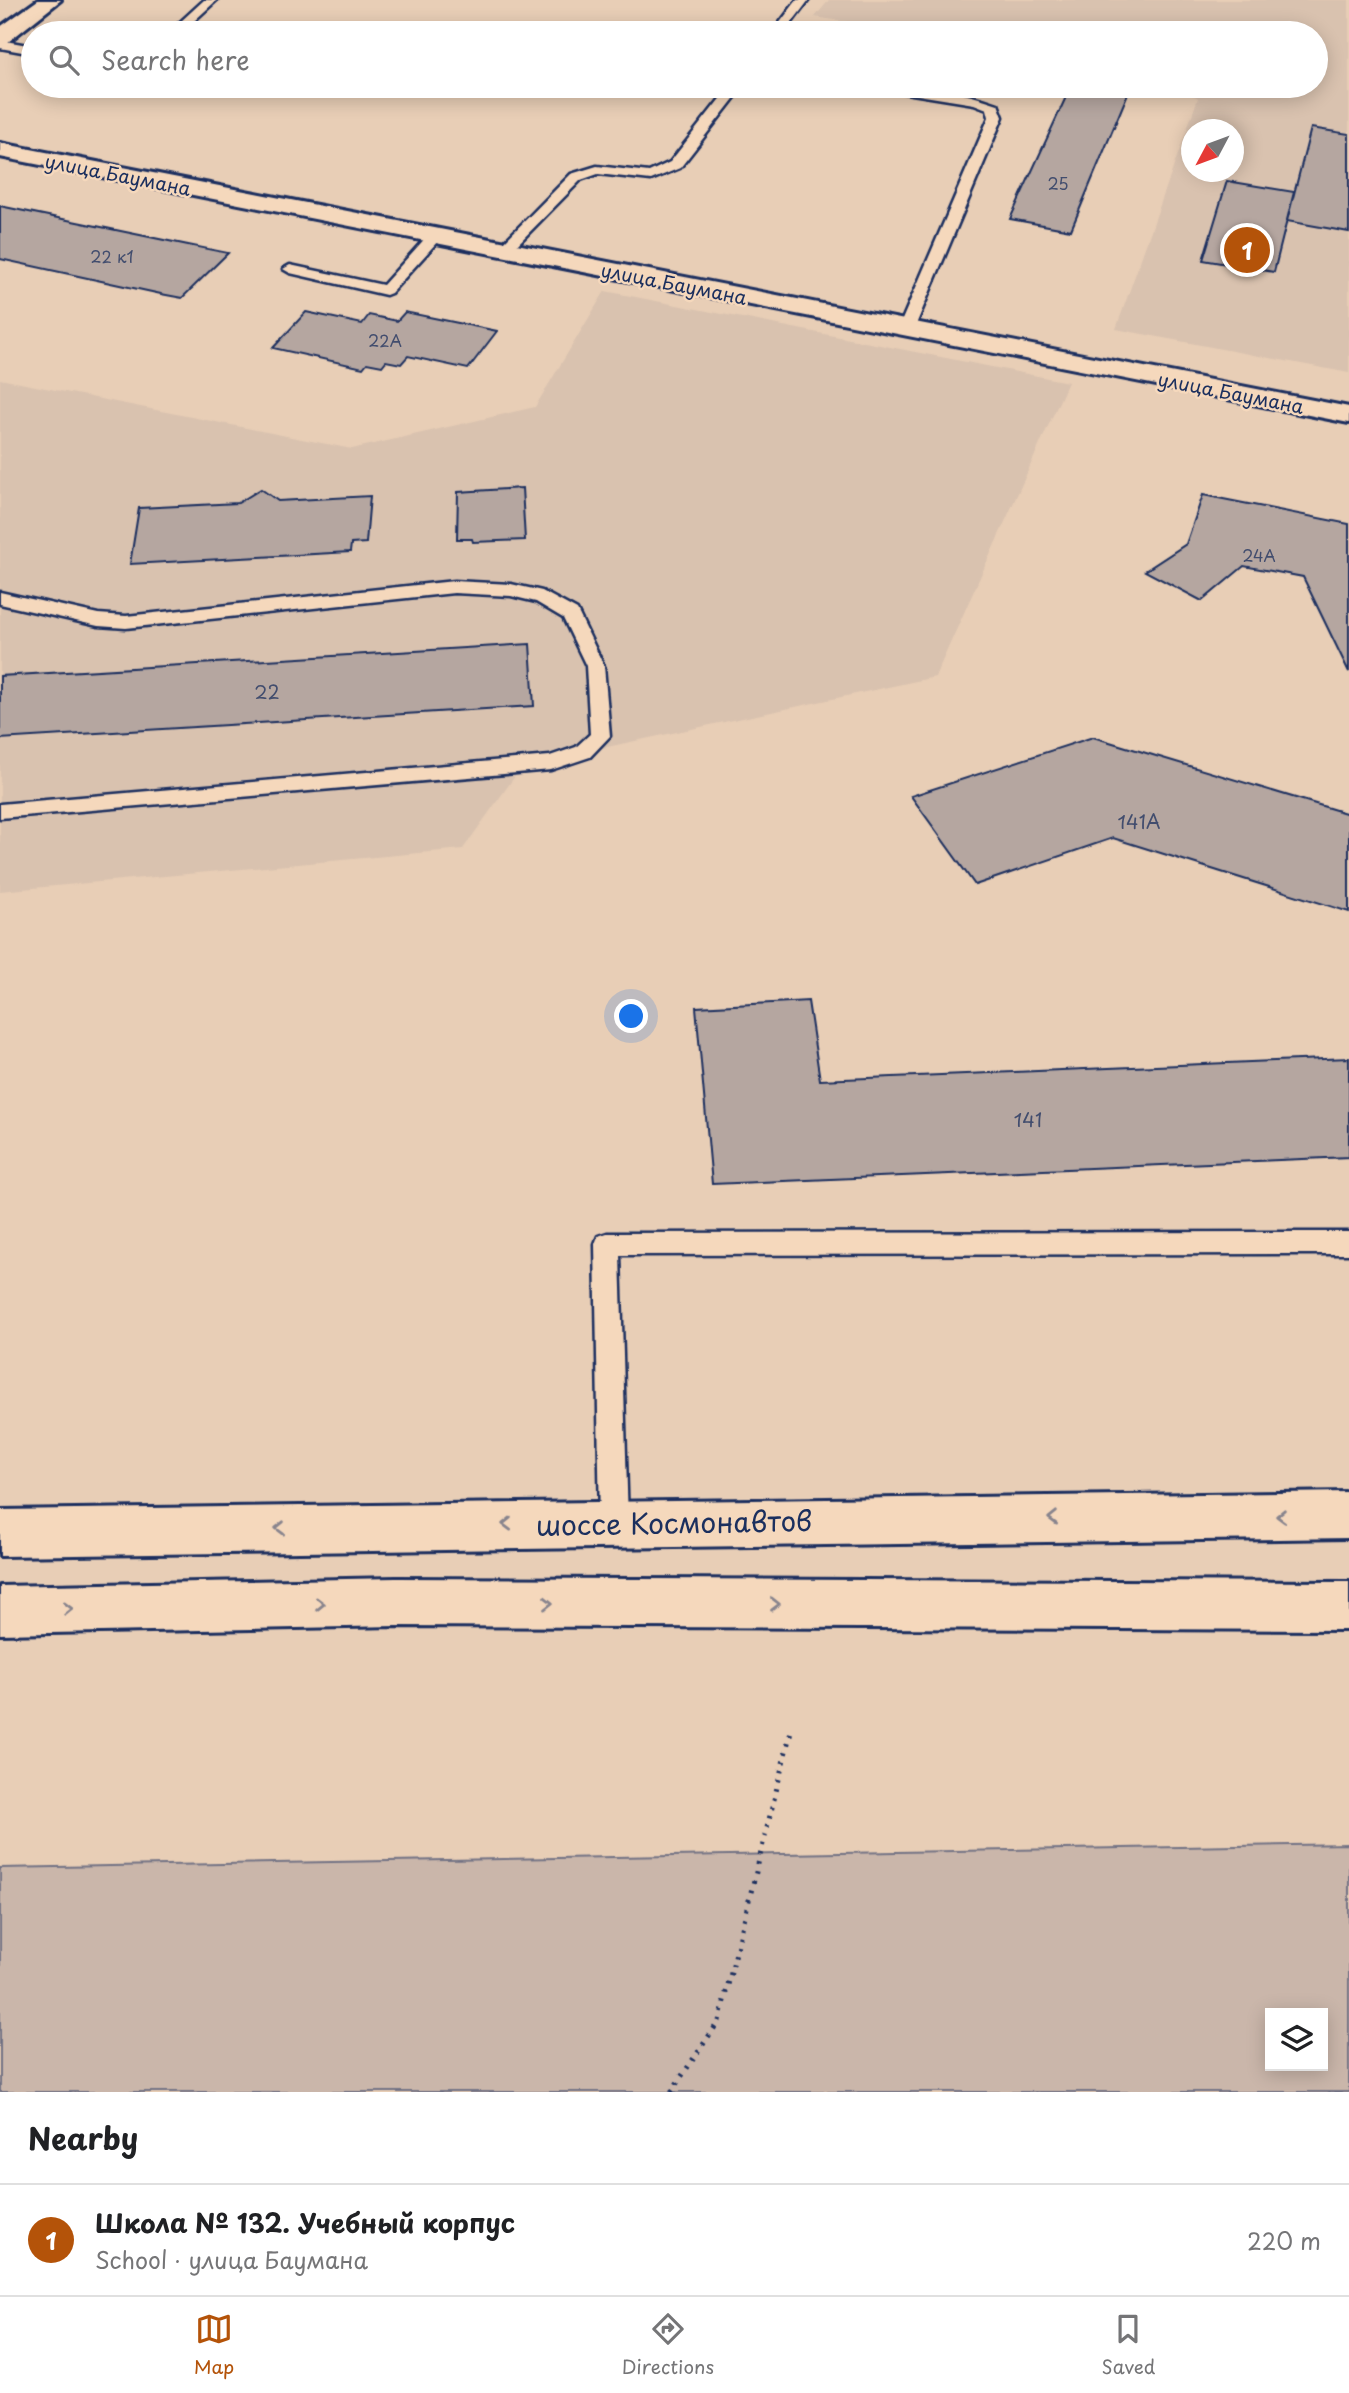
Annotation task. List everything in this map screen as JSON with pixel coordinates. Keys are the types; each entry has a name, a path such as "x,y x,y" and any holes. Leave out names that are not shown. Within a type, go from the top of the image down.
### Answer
{"street":[{"path":"22,21 51,0"},
{"path":"0,37 21,22"},
{"name":"улица Баумана","path":"0,150 1349,415"},
{"name":"шоссе Космонавтов","path":"0,1533 614,1522 1349,1515"},
{"path":"0,1610 396,1602 1349,1606"}],"lane":[{"path":"187,21 211,0"},
{"path":"787,21 803,0"},
{"path":"0,44 21,48"},
{"path":"504,250 576,177 597,170 652,176 675,165 728,98"},
{"path":"907,327 996,117 993,107 964,98"},
{"path":"290,268 386,290 434,237"},
{"path":"0,598 98,620 126,622 454,587 511,590 542,597 570,614 595,666 600,708 600,736 583,752 551,763 0,811"},
{"path":"614,1522 607,1244 1349,1243"}],"path":[{"path":"671,2092 719,2021 791,1731"}],"shaded area":[{"path":"829,0 1349,0 1349,373 1116,329 1181,146 1181,182 1244,182 1244,119 1191,119 1198,98 1328,98 1328,21 840,21 815,17"},
{"path":"605,291 1068,382 935,677 523,765 463,849 0,891 0,379 352,449 535,407"},
{"path":"1349,1844 1349,2092 0,2092 0,1868"}],"building":[{"path":"1065,98 1126,98 1071,230 1010,219"},
{"path":"1311,128 1349,134 1349,232 1287,221"},
{"path":"1227,182 1294,192 1274,272 1203,260"},
{"path":"0,206 228,253 182,298 161,294 0,259"},
{"path":"306,312 362,324 369,315 397,321 405,312 497,331 468,369 408,356 401,364 386,361 382,366 367,363 363,368 273,348"},
{"path":"522,488 525,540 473,542 472,539 457,539 458,492"},
{"path":"261,489 278,501 370,496 366,543 351,544 350,552 130,564 139,508 238,503"},
{"path":"1203,495 1349,524 1349,672 1303,577 1244,566 1202,601 1145,571 1186,544"},
{"path":"530,644 534,706 0,739 0,676"},
{"path":"1093,737 1349,814 1349,912 1113,838 975,885 911,796"},
{"path":"808,1001 820,1080 1349,1058 1349,1157 712,1184 696,1007"}],"place":[{"name":"Школа № 132. Учебный корпус","path":"1247,250"}]}
